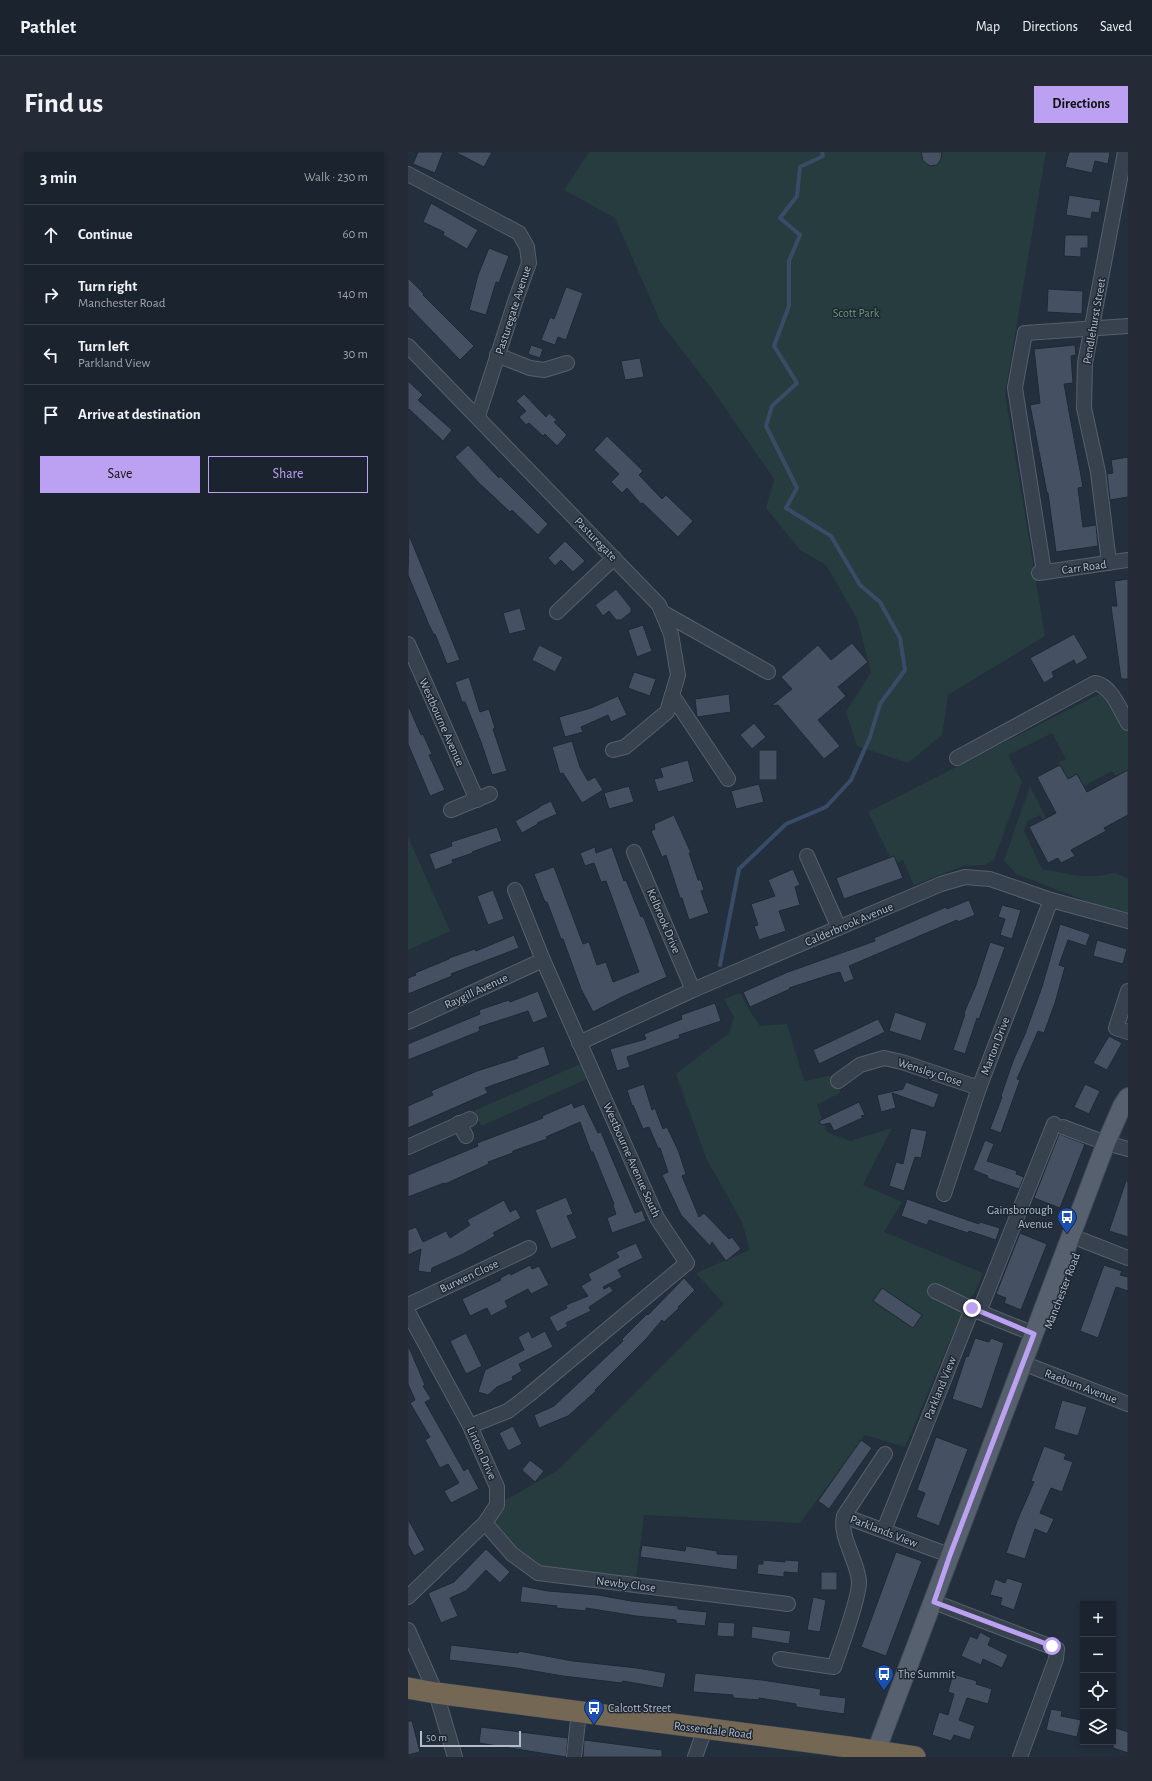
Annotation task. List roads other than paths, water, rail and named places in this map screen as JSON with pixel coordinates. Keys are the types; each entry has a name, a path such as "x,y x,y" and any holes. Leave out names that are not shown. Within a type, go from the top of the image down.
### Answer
{"highway":[{"name":"Rossendale Road","path":"408,1688 881,1755 915,1757"}],"main road":[{"name":"Manchester Road","path":"1117,1146 1122,1106 1128,1097"},
{"name":"Manchester Road","path":"881,1755 1076,1238 1128,1118"}],"street":[{"name":"Pendlehurst Street","path":"1109,563 1098,472 1084,408 1085,363 1125,152"},
{"name":"Pasturegate Avenue","path":"408,174 519,233 527,247 529,263 497,355 478,416"},
{"path":"1092,329 1128,326"},
{"name":"Carr Road","path":"1092,329 1026,333 1015,388 1042,573 1128,560"},
{"name":"Pasturegate","path":"408,346 478,416 659,605 671,634 678,675 667,712 625,747 613,750"},
{"path":"497,355 530,368 544,370 567,363"},
{"path":"557,612 614,558"},
{"path":"662,612 768,672"},
{"name":"Westbourne Avenue","path":"408,644 477,800"},
{"path":"957,758 1095,684 1102,684 1111,694 1128,723"},
{"path":"672,695 728,779"},
{"path":"451,810 490,794"},
{"name":"Kelbrook Drive","path":"634,852 693,990"},
{"path":"807,856 839,928"},
{"name":"Calderbrook Avenue","path":"579,1043 693,990 941,884 965,877 990,879 1050,900 1128,921"},
{"name":"Westbourne Avenue South","path":"470,1426 508,1411 688,1263 657,1218 543,960 515,890"},
{"name":"Marton Drive","path":"944,1194 979,1088 1050,900"},
{"name":"Raygill Avenue","path":"408,1022 543,960"},
{"path":"1128,991 1116,1028 1128,1032"},
{"name":"Wensley Close","path":"838,1081 860,1065 884,1058 902,1062 979,1088"},
{"path":"408,1147 465,1121 466,1136"},
{"name":"Parkland View","path":"884,1530 976,1310 1059,1126 1117,1146"},
{"path":"1076,1238 1128,1258"},
{"name":"Burwen Close","path":"408,1304 529,1248"},
{"path":"935,1291 1039,1337"},
{"name":"Linton Drive","path":"408,1312 470,1426 497,1487 497,1505 485,1523 408,1597"},
{"name":"Raeburn Avenue","path":"1028,1366 1128,1404"},
{"name":"Parklands View","path":"885,1454 844,1516 955,1557"},
{"path":"780,1659 834,1667 856,1599 859,1583 856,1567 842,1522 844,1516"},
{"name":"Newby Close","path":"485,1523 512,1554 538,1573 788,1604"},
{"path":"938,1604 1057,1649 1056,1659 1020,1757"},
{"path":"408,1630 436,1693 455,1757"},
{"path":"574,1757 579,1712"},
{"path":"695,1757 705,1729"}],"waterway":[{"path":"720,965 739,869 786,824 826,807 851,780 870,737 880,704 905,670 900,638 880,602 860,585 831,536 786,508 797,488 766,426 772,406 797,383 774,346 789,306 789,261 800,235 780,218 797,196 800,167 823,156 822,152"}],"place":[{"name":"Gainsborough Avenue","path":"1067,1234"},
{"name":"The Summit","path":"884,1691"},
{"name":"Calcott Street","path":"594,1725"}],"park label":[{"name":"Scott Park","path":"856,313"}]}
